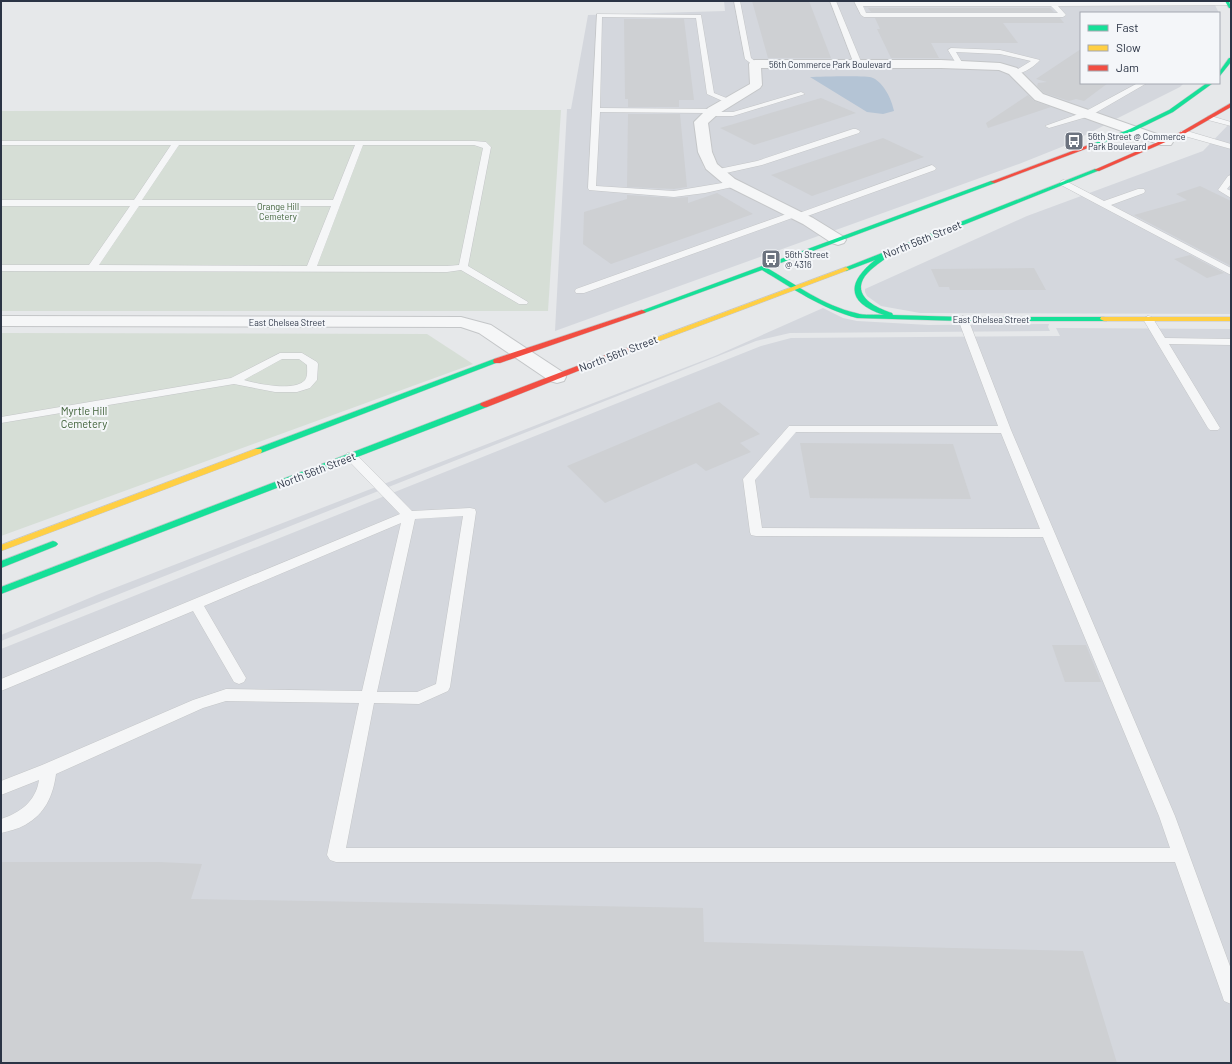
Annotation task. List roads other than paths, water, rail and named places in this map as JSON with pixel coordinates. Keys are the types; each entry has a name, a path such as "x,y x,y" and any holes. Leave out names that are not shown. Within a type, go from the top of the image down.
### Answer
{"main road":[{"path":"1220,75 1231,59"},
{"path":"1,548 521,352 664,305 1132,130 1171,111 1209,84"},
{"name":"North 56th Street","path":"1,591 666,335 888,253 1166,142 1212,118 1231,105"},
{"path":"888,253 865,273 856,286 856,292 859,298 877,310 921,319"},
{"name":"East Chelsea Street","path":"763,268 795,287 845,313 857,316 921,319 1231,319"},
{"path":"191,486 197,482 206,471"},
{"path":"1,565 65,540"}],"street":[{"name":"56th Commerce Park Boulevard","path":"711,112 756,85 754,64 959,64 1000,67 1015,72"},
{"path":"1015,72 1039,97 1166,142"},
{"path":"711,112 701,122 706,152 711,166 734,184 797,215 838,240"},
{"name":"East Chelsea Street","path":"1,321 462,322 485,329 557,377"}],"lane":[{"path":"738,1 748,59 754,64"},
{"path":"833,1 858,64"},
{"path":"864,15 1064,17 1051,2"},
{"path":"868,23 858,3 1051,2 1229,4"},
{"path":"730,101 711,94 699,16 599,16 592,188 674,194 734,184"},
{"path":"959,64 951,50 1000,52 1037,60 1020,71 1015,72"},
{"path":"1049,126 1087,114 1141,84"},
{"path":"596,110 711,112 733,114 801,94"},
{"path":"1212,118 1231,124"},
{"path":"718,172 759,163 856,131"},
{"path":"1184,133 1231,147"},
{"path":"1,143 483,144 487,147 463,267"},
{"path":"311,268 360,143"},
{"path":"92,268 177,144"},
{"path":"580,291 932,168"},
{"path":"1231,178 1222,190 1231,195"},
{"path":"1064,183 1231,272"},
{"path":"1104,204 1141,191"},
{"path":"1,203 337,203"},
{"path":"1,268 311,268 447,270 463,267 523,302"},
{"path":"963,319 1005,430 1167,816 1231,995"},
{"path":"1148,319 1214,428"},
{"path":"1161,341 1231,342"},
{"path":"1,420 234,381 280,356 302,356 313,364 311,380 304,387 282,389 253,387 234,381"},
{"path":"1005,430 793,428 749,479 756,532 1048,533"},
{"path":"351,456 409,515"},
{"path":"1,685 409,515 470,512 443,687 419,698 226,695 198,704 48,770 1,788"},
{"path":"409,515 368,697 336,855 1180,855"},
{"path":"196,604 239,678"},
{"path":"1,826 19,820 38,805 46,790 48,770"}],"water":[{"path":"853,76 873,78 881,84 887,92 894,111 883,114 867,112 810,77"}],"place":[{"name":"56th Street @ Commerce Park Boulevard","path":"1074,141"},
{"name":"56th Street @ 4316","path":"771,259"}],"park label":[{"name":"Orange Hill Cemetery","path":"278,212"},
{"name":"Myrtle Hill Cemetery","path":"84,416"}]}
